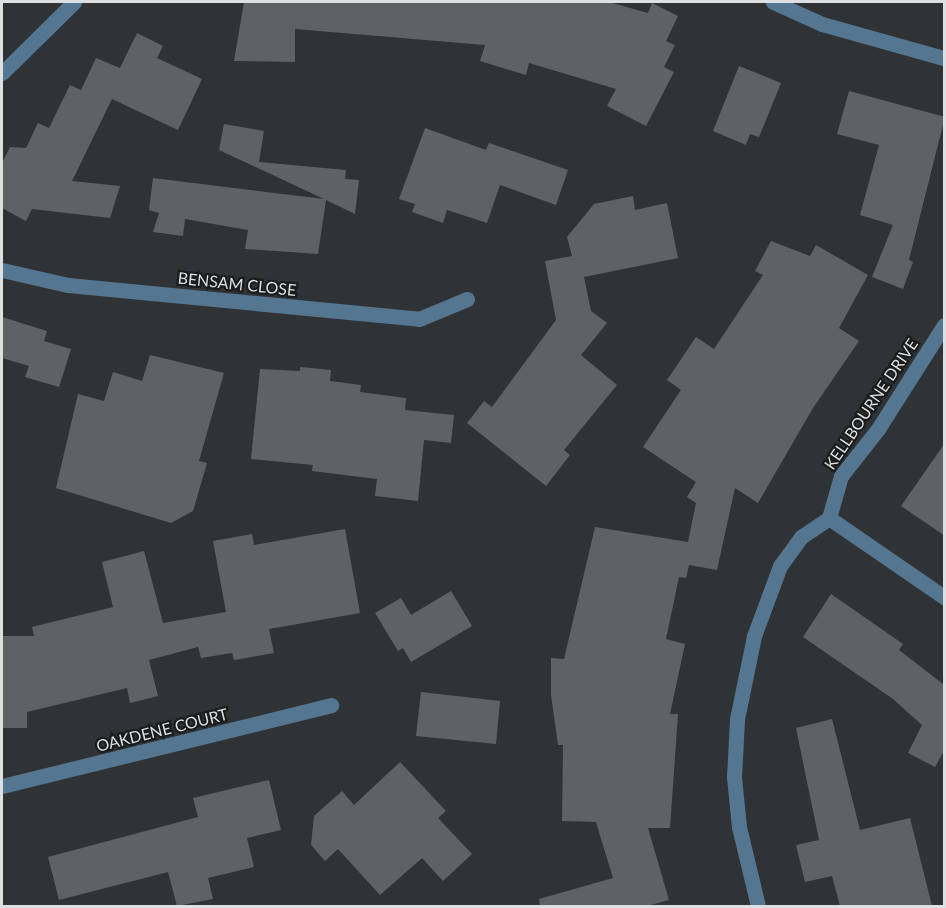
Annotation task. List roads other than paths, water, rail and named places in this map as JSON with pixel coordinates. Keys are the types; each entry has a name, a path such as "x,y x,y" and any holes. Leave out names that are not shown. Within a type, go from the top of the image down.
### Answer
{"street":[{"path":"773,2 822,24 945,58"},
{"path":"2,73 69,3"},
{"name":"BENSAM CLOSE","path":"2,270 68,285 419,320 467,299"},
{"name":"KELLBOURNE DRIVE","path":"829,518 841,476 878,429 945,325"},
{"path":"758,906 740,827 735,777 746,665 780,566 801,537 829,518 945,597"},
{"name":"OAKDENE COURT","path":"2,786 331,705"}]}
